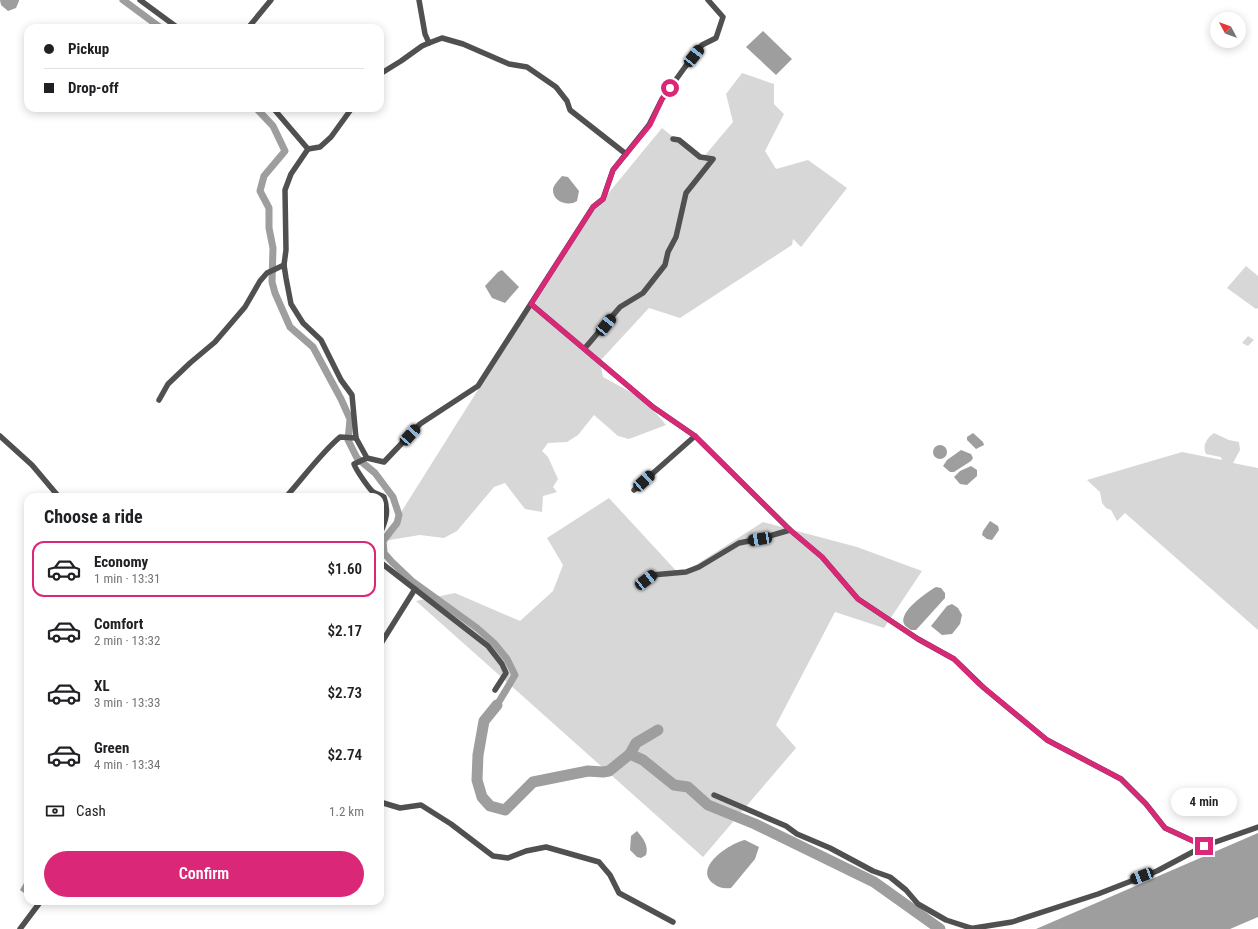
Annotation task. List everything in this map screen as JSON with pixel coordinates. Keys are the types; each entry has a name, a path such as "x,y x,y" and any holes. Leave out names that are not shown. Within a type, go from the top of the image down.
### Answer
{"street":[{"path":"140,0 173,24"},
{"path":"251,24 271,0"},
{"path":"419,0 425,34 429,43"},
{"path":"376,493 372,491 366,481 357,473 354,464 367,458 384,462 420,424 478,386 593,207 603,199 613,170 650,125 662,99 702,45 716,38 723,17 708,0"},
{"path":"384,72 422,46 442,38 463,44 509,64 527,67 534,71 556,87 567,101 570,110 626,154"},
{"path":"276,112 308,149"},
{"path":"349,112 331,137 320,146 308,149 291,174 285,190 286,250 282,266 291,304 303,323 320,340 352,395 356,438 367,458"},
{"path":"585,348 620,307 643,293 665,265 668,252 676,238 686,193 713,159 700,157 679,140 673,139"},
{"path":"159,400 168,384 190,362 215,342 245,307 260,281 267,273 282,266"},
{"path":"531,304 585,348 653,407 695,436 790,530 822,557 858,599 918,639 954,659 979,684 1047,740 1121,779 1146,804 1165,828 1204,846"},
{"path":"0,436 32,465 56,493"},
{"path":"290,493 340,436 356,438"},
{"path":"634,490 695,436"},
{"path":"384,497 388,508 384,523"},
{"path":"639,586 652,575 686,572 699,567 739,543 760,539 790,530"},
{"path":"384,565 488,646 502,664 506,673 495,690"},
{"path":"384,639 415,589"},
{"path":"714,795 786,826 797,834 830,848 873,871 890,878 906,890 918,904 946,920 971,928"},
{"path":"384,803 400,808 421,804 451,824 493,856 508,858 526,851 546,848 599,862 610,875 619,893 672,922"},
{"path":"968,929 1012,922 1098,894 1157,871 1204,846 1258,827"},
{"path":"20,929 38,905"}],"shaded area":[{"path":"0,0 19,1 16,8 8,11 1,5"},
{"path":"763,31 792,59 776,75 746,47"},
{"path":"742,73 774,84 774,104 784,114 765,151 776,169 808,160 847,188 801,247 793,239 792,245 680,318 649,308 600,361 603,377 645,400 666,425 629,439 618,436 594,415 578,435 567,442 548,443 542,451 548,457 558,479 553,487 557,492 543,496 542,512 525,509 505,483 494,487 457,531 444,538 420,535 384,541 579,229 662,128 701,160 733,122 726,94"},
{"path":"562,176 568,177 579,191 577,201 574,203 562,202 555,197 553,193 554,185"},
{"path":"1246,266 1258,276 1258,308 1256,309 1227,288"},
{"path":"502,270 519,287 505,303 492,298 485,286 498,272"},
{"path":"1248,336 1254,340 1248,346 1242,343"},
{"path":"973,433 983,442 984,445 976,449 967,440 967,437"},
{"path":"1214,433 1229,440 1239,442 1240,450 1233,463 1258,468 1258,630 1125,513 1117,521 1111,510 1106,508 1102,503 1100,492 1087,480 1182,452 1222,460 1221,457 1206,454 1205,451 1206,442"},
{"path":"937,445 943,445 947,449 947,455 943,459 937,459 933,455 933,449"},
{"path":"961,450 971,454 973,458 971,461 954,472 950,472 943,466 947,460"},
{"path":"971,466 977,470 977,476 967,485 960,484 954,477 960,471"},
{"path":"609,498 680,575 763,522 857,547 922,571 884,628 835,612 776,725 796,748 703,857 416,601 455,593 520,621 553,591 563,565 547,538"},
{"path":"990,521 998,526 999,530 992,540 987,539 982,535"},
{"path":"936,587 941,588 945,593 945,598 916,630 911,630 904,624 903,619 905,614 914,603"},
{"path":"952,604 958,608 962,615 960,624 952,634 942,635 931,626 947,606"},
{"path":"637,831 647,848 646,855 641,858 637,857 630,850 631,836"},
{"path":"1258,833 1258,917 1230,929 1036,929"},
{"path":"745,840 759,847 755,859 731,888 722,888 714,884 708,878 707,871 710,864 723,851 738,842"},
{"path":"24,883 24,893 20,890"}],"waterway":[{"path":"123,0 156,24"},
{"path":"260,112 273,126 285,151 264,176 260,191 269,208 269,228 273,248 272,282 275,293 290,327 313,347 341,399 350,419 348,440 357,458 375,473 393,497 399,515 397,523 384,540"},
{"path":"384,553 412,581 477,628 494,643 507,659 515,675 497,705"},
{"path":"497,705 484,721 478,755 477,780 482,797 490,806 505,810 533,782 588,771 609,771 630,754 643,760 674,785 688,787 708,805 755,824 874,882 940,929"},
{"path":"630,754 636,743 658,730"}],"route":[{"path":"670,88 662,99 650,125 613,170 603,199 598,201 593,207 531,304 585,348 653,407 695,436 790,530 822,557 858,599 918,639 954,659 970,676 1047,740 1121,779 1146,804 1165,828 1204,846"}]}
